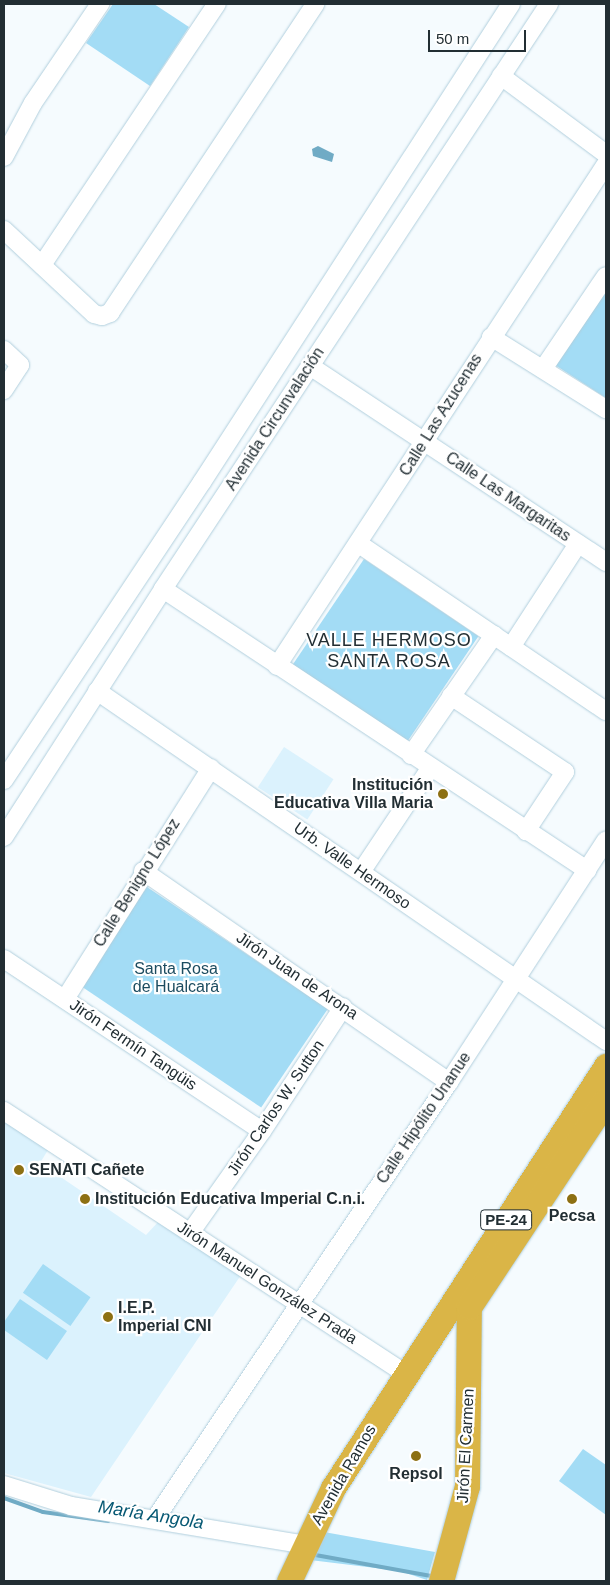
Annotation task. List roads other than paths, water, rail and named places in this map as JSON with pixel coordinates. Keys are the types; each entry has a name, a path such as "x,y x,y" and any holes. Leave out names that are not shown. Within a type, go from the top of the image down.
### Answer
{"highway":[{"name":"PE-24","path":"405,1373 606,1066"},
{"name":"Jirón El Carmen","path":"441,1581 463,1511 467,1486 468,1336 470,1307 606,1100"},
{"path":"435,1327 459,1331 468,1336"},
{"name":"Avenida Ramos","path":"289,1581 333,1488 405,1373"}],"street":[{"path":"4,157 33,103 100,4"},
{"path":"42,265 217,4"},
{"path":"4,230 94,314 102,316 110,312 315,4"},
{"name":"Avenida Circunvalación","path":"4,780 202,482 511,4"},
{"name":"Avenida Circunvalación","path":"4,837 173,573 549,4"},
{"path":"501,76 606,154"},
{"name":"Calle Las Azucenas","path":"277,666 359,544 491,337 606,164"},
{"path":"543,369 606,276"},
{"path":"491,337 606,409"},
{"path":"4,350 20,365 4,390"},
{"name":"Calle Las Margaritas","path":"310,366 606,562"},
{"path":"202,482 223,498"},
{"path":"359,544 606,711"},
{"path":"511,647 578,544"},
{"path":"151,560 173,573"},
{"path":"163,589 587,870"},
{"path":"411,755 494,635"},
{"name":"Urb. Valle Hermoso","path":"97,691 606,1041"},
{"path":"451,696 566,772 526,831"},
{"name":"Calle Benigno López","path":"65,999 144,871 211,768"},
{"path":"361,872 431,768"},
{"name":"Calle Hipólito Unanue","path":"155,1519 298,1302 449,1082 606,840"},
{"name":"Jirón Juan de Arona","path":"144,871 449,1082"},
{"name":"Jirón Fermín Tangüis","path":"4,959 262,1131"},
{"name":"Jirón Carlos W. Sutton","path":"190,1233 262,1131 343,1007"},
{"name":"Jirón Manuel González Prada","path":"4,1111 405,1373"},
{"path":"4,1485 43,1500 306,1545"}],"waterway":[{"name":"María Angola","path":"4,1498 43,1512 108,1521"},
{"name":"María Angola","path":"310,1554 431,1576"}],"place":[{"name":"Institución Educativa Villa Maria","path":"443,794"},
{"name":"SENATI Cañete","path":"19,1170"},
{"name":"Institución Educativa Imperial C.n.i.","path":"85,1199"},
{"name":"Pecsa","path":"572,1199"},
{"name":"I.E.P. Imperial CNI","path":"108,1317"},
{"name":"Repsol","path":"416,1456"}],"district":[{"name":"VALLE HERMOSO SANTA ROSA","path":"389,651"}],"park label":[{"name":"Santa Rosa de Hualcará","path":"176,978"}]}
